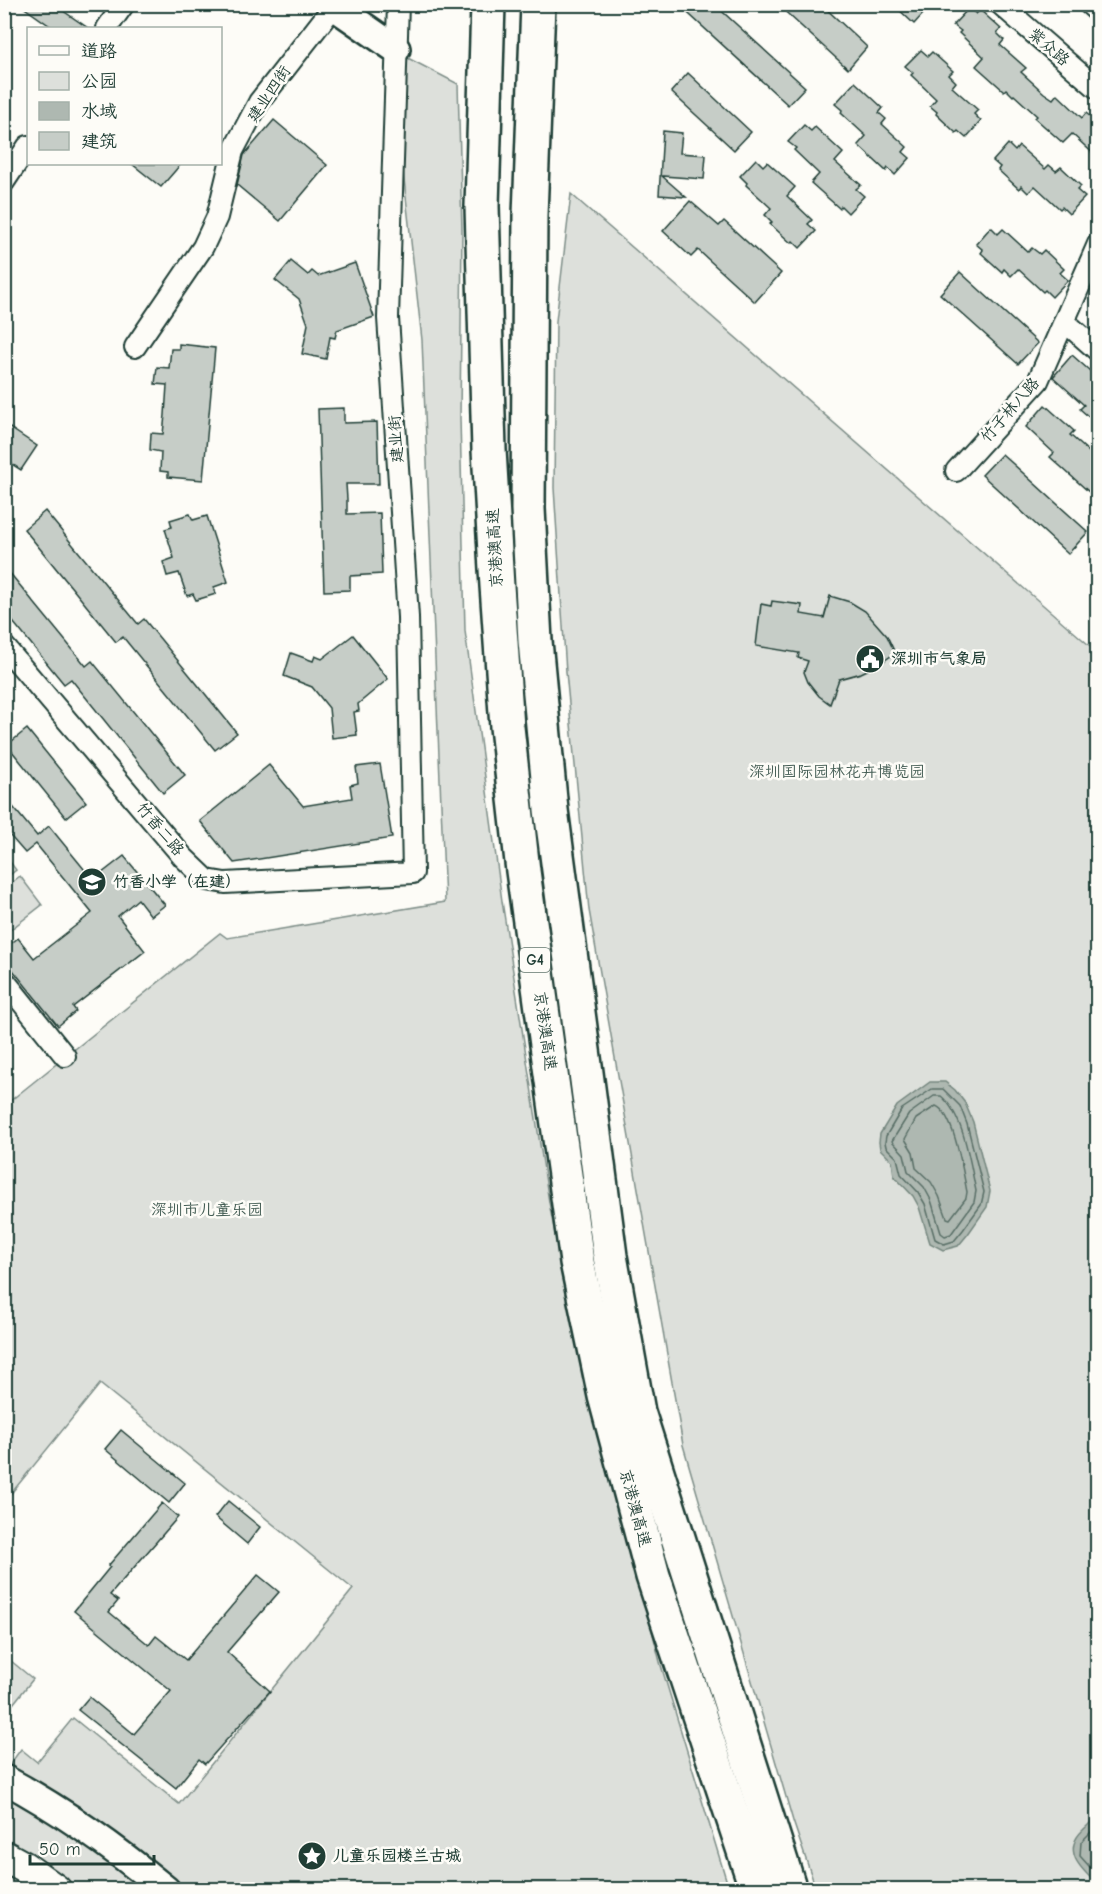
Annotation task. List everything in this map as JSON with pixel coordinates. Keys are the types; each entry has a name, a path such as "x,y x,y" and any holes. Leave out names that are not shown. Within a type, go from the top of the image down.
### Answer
{"highway":[{"name":"京港澳高速","path":"488,4 482,206 489,439 497,586 507,727 523,871 575,1251 605,1396 653,1576 757,1890"},
{"name":"京港澳高速","path":"538,4 529,226 528,508 535,641 551,810 609,1245 638,1412 790,1890"},
{"path":"533,92 548,4"}],"main road":[{"path":"333,5 396,49"},
{"path":"4,1779 93,1833 122,1853 166,1890"},
{"path":"4,1856 56,1890"}],"street":[{"path":"108,27 124,4"},
{"name":"建业街","path":"398,4 388,318 408,617 413,873"},
{"name":"紫众路","path":"1000,4 1098,89"},
{"path":"1089,4 1098,12"},
{"name":"建业四街","path":"135,347 203,247 217,217 233,152 259,102 333,5"},
{"path":"4,182 27,148"},
{"name":"竹子林八路","path":"956,471 1038,381 1098,243"},
{"path":"1079,286 1098,278"},
{"path":"1064,321 1098,351"},
{"name":"竹香二路","path":"4,646 183,857 207,880 225,883 413,873"},
{"path":"4,981 65,1056"}],"green space":[{"name":"深圳市儿童乐园","path":"402,55 458,84 462,231 460,418 465,631 502,901 549,1202 564,1282 660,1662 729,1889 176,1889 5,1771 21,1749 37,1762 73,1718 179,1804 353,1589 100,1384 5,1501 5,1105 220,933 227,938 445,902 422,340 400,143"},
{"name":"深圳国际园林花卉博览园","path":"571,194 1097,652 1097,1889 816,1889 793,1821 683,1445 589,910 566,672 554,488 556,321"},
{"path":"5,855 16,870 5,879"},
{"path":"20,876 42,905 5,934 5,888"},
{"path":"5,1656 33,1679 5,1714"},
{"path":"5,1789 152,1889 78,1889 5,1843"}],"water":[{"path":"930,1082 945,1082 965,1103 973,1122 990,1191 987,1207 968,1234 958,1246 943,1250 930,1243 919,1207 913,1196 894,1176 892,1161 880,1149 879,1142 880,1134 897,1106"},
{"path":"1097,1812 1098,1884 1080,1866 1074,1852 1077,1838"}],"building":[{"path":"19,4 53,4 87,27 52,27"},
{"path":"678,4 714,4 805,87 788,105"},
{"path":"777,4 821,4 867,47 848,69"},
{"path":"893,4 932,4 914,24"},
{"path":"969,8 976,14 980,10 1001,29 997,33 1004,40 1000,45 1026,68 1021,72 1044,93 1053,99 1057,94 1082,118 1086,113 1098,123 1098,158 1072,134 1063,143 1014,95 1006,89 1004,91 976,66 984,57 953,25"},
{"path":"921,50 928,56 932,52 953,71 949,75 956,82 952,87 978,110 974,114 981,121 966,138 958,131 956,133 936,114 937,112 930,106 936,99 905,66"},
{"path":"688,73 751,132 734,150 671,92"},
{"path":"855,82 883,108 879,113 886,119 882,124 907,147 903,152 910,158 895,175 888,168 886,171 858,145 866,136 841,113 842,110 835,104"},
{"path":"274,120 327,165 280,221 237,185 244,155"},
{"path":"804,125 811,131 815,127 843,153 835,162 861,185 856,189 864,196 848,213 811,183 819,174 788,142"},
{"path":"663,131 682,133 680,153 706,155 704,179 662,176 686,197 659,195"},
{"path":"1008,144 1015,151 1019,146 1045,169 1049,165 1056,171 1061,167 1081,186 1077,190 1085,197 1069,214 1062,207 1060,209 1035,186 1028,193 1021,186 1019,189 998,170 1000,167 993,161"},
{"path":"756,159 763,166 767,162 795,187 787,196 812,220 808,224 816,231 800,248 770,224 772,222 765,215 771,208 746,185 747,183 740,176"},
{"path":"133,165 180,165 161,187"},
{"path":"690,201 719,226 724,221 781,273 755,302 698,250 691,257 663,231"},
{"path":"991,227 998,234 1003,229 1028,252 1032,248 1040,254 1044,250 1064,269 1060,273 1068,280 1052,297 1045,290 1043,292 1018,269 1011,276 1004,269 1002,272 981,253 983,250 976,244"},
{"path":"291,261 308,275 312,271 318,276 355,263 374,317 337,330 335,338 330,337 326,359 302,354 308,324 299,299 275,280"},
{"path":"960,272 1038,343 1018,364 940,294"},
{"path":"179,344 215,348 203,480 168,477 168,472 160,471 161,452 150,450 151,433 163,434 165,415 167,385 155,384 157,367 169,368 171,349 179,349"},
{"path":"1072,355 1098,378 1098,425 1080,409 1084,405 1053,377"},
{"path":"1045,405 1074,431 1070,435 1098,460 1098,500 1050,457 1054,453 1026,427"},
{"path":"344,408 344,423 377,422 379,484 346,484 347,514 380,513 382,574 350,576 350,590 324,591 318,409"},
{"path":"4,424 37,446 21,470 4,459"},
{"path":"1002,454 1088,532 1068,554 982,475"},
{"path":"45,511 138,624 144,619 237,733 215,750 123,637 116,642 24,529"},
{"path":"190,514 193,520 207,516 228,582 214,587 216,594 196,600 193,594 187,596 179,573 167,576 163,562 174,558 165,529 172,527 170,520"},
{"path":"4,566 86,666 92,661 185,775 163,793 71,679 64,684 4,611"},
{"name":"深圳市气象局","path":"830,596 850,602 865,611 887,636 895,653 861,673 839,679 830,704 819,696 808,682 804,672 808,661 798,658 799,653 756,646 761,604 771,606 772,601 802,605 801,614 824,618"},
{"path":"353,635 388,679 358,704 359,711 354,712 357,735 332,738 329,708 312,687 284,676 291,653 313,661 315,656 322,659"},
{"path":"27,729 86,802 66,818 7,745"},
{"path":"380,764 392,838 234,863 200,821 269,765 303,806 352,798 350,785 358,783 356,767"},
{"path":"4,796 37,836 49,826 93,880 124,856 165,905 151,916 138,899 118,916 145,951 73,1007 76,1011 58,1026 4,959 4,949 18,938 34,958 92,913 36,844 25,853 4,829"},
{"path":"121,1430 185,1483 169,1503 105,1449"},
{"path":"228,1501 260,1527 247,1544 215,1517"},
{"path":"162,1503 178,1517 110,1595 118,1601 109,1612 149,1645 156,1636 186,1660 258,1575 279,1592 227,1652 270,1691 205,1764 199,1759 176,1788 78,1710 89,1697 134,1734 171,1691 74,1611 110,1567 108,1566"}],"place":[{"name":"深圳市气象局","path":"870,659"},
{"name":"竹香小学（在建）","path":"92,882"},
{"name":"儿童乐园楼兰古城","path":"312,1856"}]}
